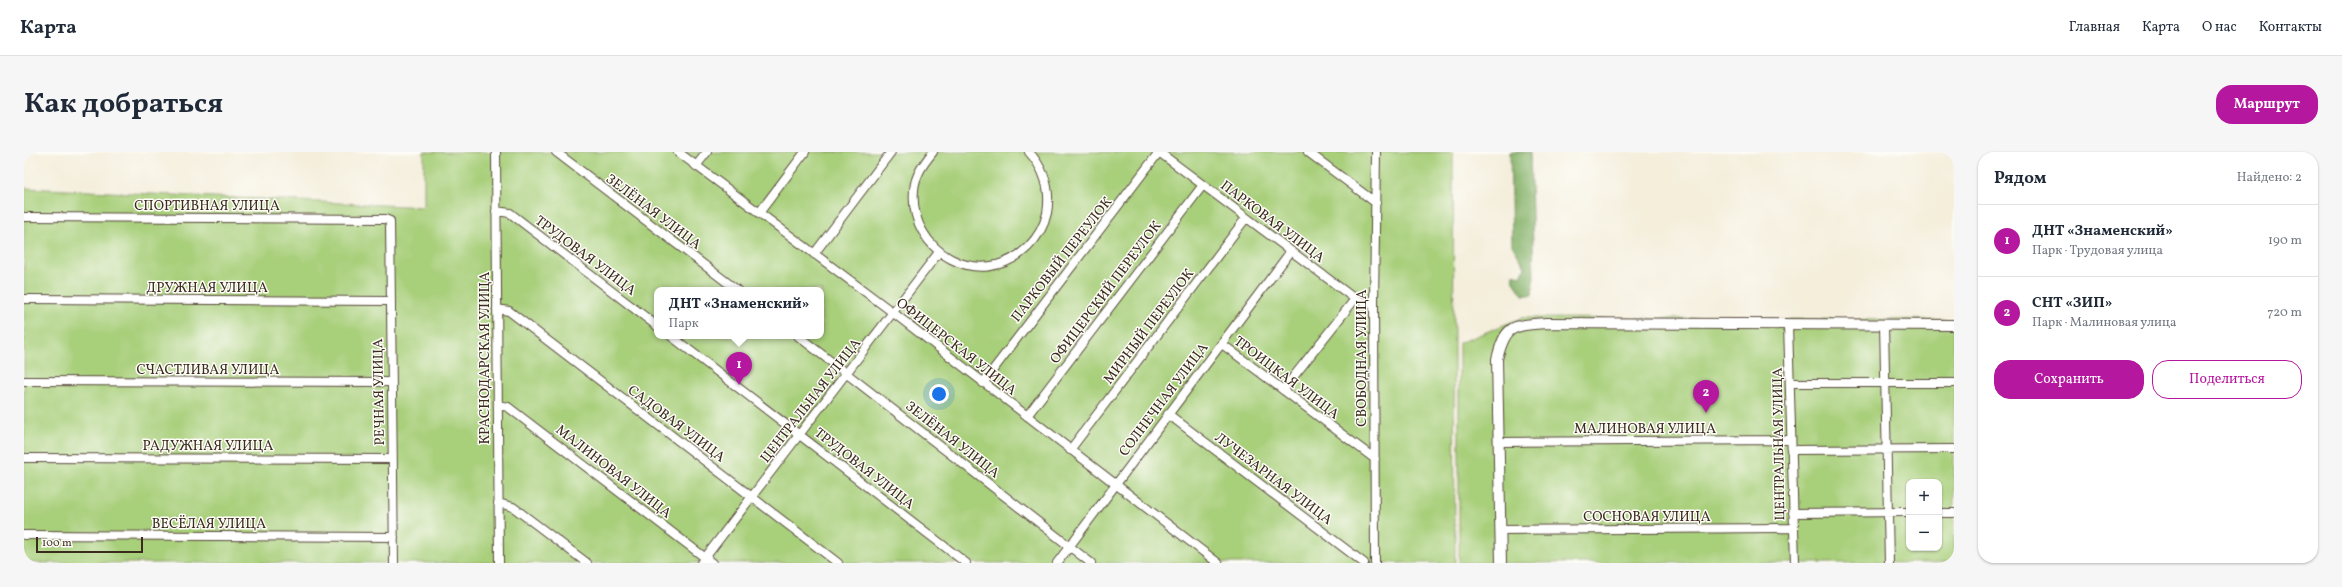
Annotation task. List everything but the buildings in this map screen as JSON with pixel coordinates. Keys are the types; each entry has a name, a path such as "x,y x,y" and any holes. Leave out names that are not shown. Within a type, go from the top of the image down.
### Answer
{"street":[{"name":"КРАСНОДАРСКАЯ УЛИЦА","path":"496,152 499,563"},
{"name":"ЗЕЛЁНАЯ УЛИЦА","path":"556,152 733,287"},
{"name":"ОФИЦЕРСКАЯ УЛИЦА","path":"678,152 983,382 1218,563"},
{"path":"696,166 707,152"},
{"path":"759,213 806,152"},
{"path":"814,254 891,152"},
{"path":"933,152 921,168 914,188 914,210 921,230 939,252 964,264 984,266 1003,263 1015,257 1035,240 1045,222 1049,202 1047,182 1039,163 1029,152"},
{"name":"ПАРКОВАЯ УЛИЦА","path":"1159,152 1291,252 1355,298 1374,305"},
{"name":"ПАРКОВЫЙ ПЕРЕУЛОК","path":"983,382 1159,152"},
{"path":"1308,152 1376,203"},
{"name":"СВОБОДНАЯ УЛИЦА","path":"1375,563 1374,305 1376,152"},
{"name":"ОФИЦЕРСКИЙ ПЕРЕУЛОК","path":"1027,416 1203,185"},
{"name":"ТРУДОВАЯ УЛИЦА","path":"496,211 510,213 654,324"},
{"name":"СПОРТИВНАЯ УЛИЦА","path":"24,217 385,219 390,221"},
{"name":"МИРНЫЙ ПЕРЕУЛОК","path":"1070,450 1246,218"},
{"name":"РЕЧНАЯ УЛИЦА","path":"390,221 394,563"},
{"name":"ЦЕНТРАЛЬНАЯ УЛИЦА","path":"706,561 799,434 848,374 892,313 939,252"},
{"name":"СОЛНЕЧНАЯ УЛИЦА","path":"1057,563 1291,252"},
{"path":"1283,390 1355,298"},
{"name":"ДРУЖНАЯ УЛИЦА","path":"24,299 390,301"},
{"name":"САДОВАЯ УЛИЦА","path":"497,309 509,311 838,563"},
{"path":"1501,563 1497,360 1502,338 1517,326 1546,323 1954,325"},
{"name":"ЦЕНТРАЛЬНАЯ УЛИЦА","path":"1788,324 1791,383 1794,563"},
{"path":"1884,325 1889,563"},
{"name":"ТРУДОВАЯ УЛИЦА","path":"675,339 966,563"},
{"name":"ЗЕЛЁНАЯ УЛИЦА","path":"802,339 1091,563"},
{"name":"ТРОИЦКАЯ УЛИЦА","path":"1222,344 1375,459"},
{"name":"СЧАСТЛИВАЯ УЛИЦА","path":"24,382 391,382"},
{"path":"1791,383 1954,383"},
{"name":"МАЛИНОВАЯ УЛИЦА","path":"498,405 508,407 706,561"},
{"name":"ЛУЧЕЗАРНАЯ УЛИЦА","path":"1168,414 1364,563"},
{"name":"МАЛИНОВАЯ УЛИЦА","path":"1499,442 1791,440"},
{"path":"1791,450 1954,449"},
{"name":"РАДУЖНАЯ УЛИЦА","path":"24,458 392,459"},
{"path":"498,503 513,506 587,563"},
{"path":"1793,513 1906,512"},
{"path":"1942,513 1954,513"},
{"name":"СОСНОВАЯ УЛИЦА","path":"1500,530 1793,528"},
{"name":"ВЕСЁЛАЯ УЛИЦА","path":"24,535 394,537"}],"green space":[{"path":"424,152 1453,152 1455,563 24,563 24,188 424,207"},
{"path":"1510,152 1530,152 1534,276 1532,295 1523,295 1514,282 1513,274 1521,276 1525,267 1512,245"},
{"path":"1521,318 1954,320 1954,563 1459,563 1459,343"}],"place":[{"name":"ДНТ «Знаменский»","path":"739,385"},
{"name":"СНТ «ЗИП»","path":"1706,413"}]}
